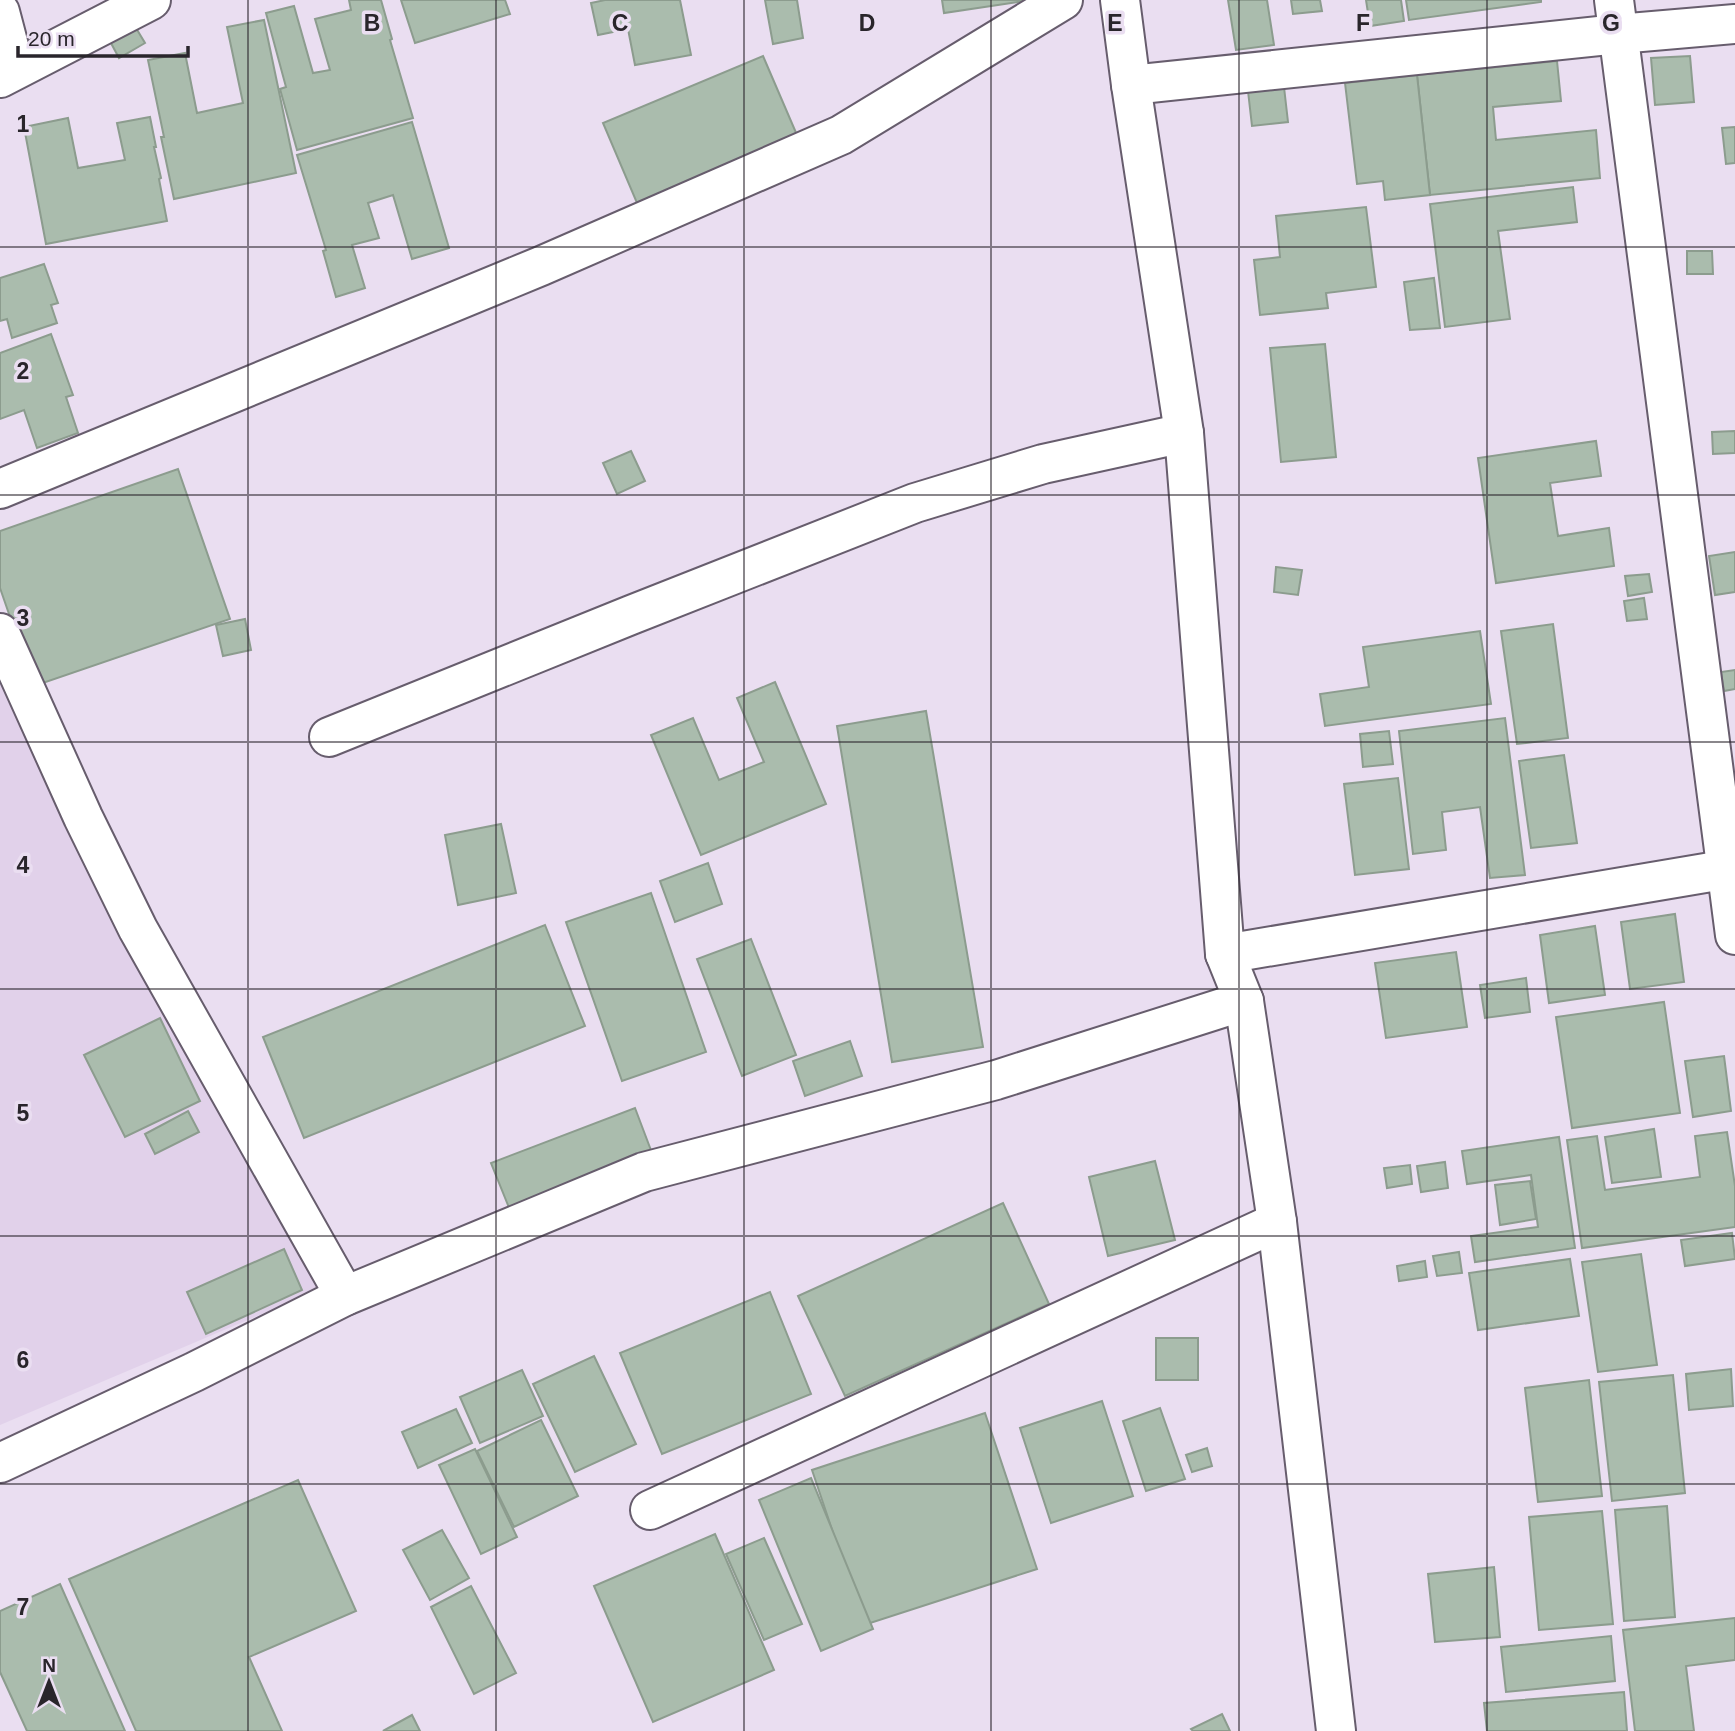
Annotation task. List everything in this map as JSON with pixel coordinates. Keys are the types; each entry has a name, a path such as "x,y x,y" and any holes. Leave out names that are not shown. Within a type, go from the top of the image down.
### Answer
{"street":[{"path":"0,12 8,73 151,0"},
{"path":"0,489 541,266 841,135 1063,0"},
{"path":"1120,0 1184,433 1226,954 1244,1001 1277,1222 1336,1731"},
{"path":"1131,85 1616,17 1735,24"},
{"path":"1616,17 1731,869 1735,935"},
{"path":"329,737 915,503 1043,464 1184,433"},
{"path":"0,633 83,817 138,929 345,1296"},
{"path":"1226,954 1731,869"},
{"path":"0,1463 194,1372 345,1296 644,1172 996,1080 1244,1001"},
{"path":"650,1510 1277,1222"}],"shaded area":[{"path":"0,677 323,1288 0,1425"}],"building":[{"path":"349,0 381,0 413,118 297,150 280,89 286,87 266,13 294,6 313,73 330,70 315,19 351,10"},
{"path":"401,0 505,0 510,14 415,43"},
{"path":"605,0 680,0 691,55 635,65 628,29 598,35 591,3"},
{"path":"765,0 797,0 803,38 773,44"},
{"path":"942,0 1031,0 944,13"},
{"path":"1228,0 1267,0 1274,45 1236,50"},
{"path":"1291,0 1320,0 1322,11 1293,14"},
{"path":"1366,0 1401,0 1404,21 1370,26"},
{"path":"1406,0 1541,0 1541,2 1409,20"},
{"path":"264,20 296,173 174,199 148,60 185,53 197,113 243,103 227,27"},
{"path":"136,28 145,43 119,58 111,43"},
{"path":"763,56 797,135 637,203 603,123"},
{"path":"1690,56 1694,102 1655,105 1651,58"},
{"path":"1557,61 1561,101 1493,107 1496,140 1596,130 1600,178 1430,195 1417,75"},
{"path":"1417,75 1430,195 1385,200 1383,181 1357,184 1345,83"},
{"path":"1284,87 1288,122 1252,126 1248,91"},
{"path":"150,117 167,221 46,244 24,127 68,118 78,168 125,160 117,123"},
{"path":"412,122 449,248 412,259 393,195 368,203 379,238 352,245 365,288 336,297 323,251 326,250 297,155"},
{"path":"1735,127 1735,163 1726,164 1722,128"},
{"path":"1573,187 1577,222 1498,231 1510,319 1445,327 1430,204"},
{"path":"1366,207 1376,287 1326,293 1328,308 1260,315 1254,260 1280,257 1276,216"},
{"path":"1687,251 1712,251 1713,274 1687,274"},
{"path":"44,264 58,303 51,305 57,323 12,338 7,319 0,321 0,278"},
{"path":"1434,278 1440,328 1410,330 1404,282"},
{"path":"51,334 73,395 66,397 78,433 37,448 24,410 0,419 0,353"},
{"path":"1325,344 1336,457 1281,462 1270,348"},
{"path":"1735,431 1735,453 1713,454 1712,432"},
{"path":"1596,441 1601,476 1550,483 1558,536 1609,528 1614,566 1496,583 1478,458"},
{"path":"631,451 645,481 617,494 603,463"},
{"path":"178,469 230,619 34,686 0,588 0,531"},
{"path":"1735,552 1735,592 1715,595 1709,556"},
{"path":"1276,567 1302,570 1298,595 1274,592"},
{"path":"1649,574 1652,592 1628,596 1625,576"},
{"path":"1644,598 1647,619 1627,621 1624,601"},
{"path":"245,619 251,650 223,656 216,625"},
{"path":"1553,624 1568,738 1517,744 1501,631"},
{"path":"1480,631 1491,704 1325,726 1320,694 1369,687 1363,647"},
{"path":"1735,670 1735,689 1724,691 1721,672"},
{"path":"775,682 826,804 701,855 651,735 693,718 719,780 764,762 737,698"},
{"path":"926,711 983,1047 892,1062 837,726"},
{"path":"1505,718 1525,875 1490,878 1480,807 1442,812 1446,850 1413,854 1399,731"},
{"path":"1389,731 1393,764 1363,767 1360,734"},
{"path":"1564,755 1577,843 1531,848 1519,761"},
{"path":"1398,778 1409,869 1355,875 1344,784"},
{"path":"501,824 516,893 458,905 445,835"},
{"path":"708,863 722,904 675,922 660,881"},
{"path":"651,893 706,1052 622,1081 566,922"},
{"path":"1675,914 1684,982 1630,989 1621,922"},
{"path":"545,925 585,1026 304,1138 263,1037"},
{"path":"1595,926 1605,995 1549,1003 1540,935"},
{"path":"751,939 796,1055 742,1076 697,959"},
{"path":"1456,952 1467,1027 1386,1038 1375,963"},
{"path":"1526,978 1530,1012 1485,1018 1480,985"},
{"path":"1664,1002 1680,1113 1572,1128 1556,1017"},
{"path":"160,1018 200,1101 125,1137 84,1055"},
{"path":"850,1041 862,1076 805,1096 793,1061"},
{"path":"1724,1056 1731,1111 1693,1117 1685,1061"},
{"path":"635,1108 655,1161 512,1215 491,1163"},
{"path":"188,1111 199,1132 155,1154 145,1134"},
{"path":"1654,1129 1661,1177 1612,1183 1605,1137"},
{"path":"1727,1132 1735,1186 1735,1227 1582,1248 1567,1140 1597,1136 1605,1190 1700,1177 1695,1136"},
{"path":"1559,1137 1575,1248 1475,1262 1471,1236 1538,1227 1531,1175 1467,1184 1462,1151"},
{"path":"1155,1161 1175,1240 1108,1256 1089,1177"},
{"path":"1445,1162 1448,1188 1421,1192 1417,1166"},
{"path":"1410,1165 1412,1184 1387,1188 1384,1168"},
{"path":"1530,1181 1536,1219 1500,1225 1495,1185"},
{"path":"1003,1203 1049,1304 845,1396 798,1296"},
{"path":"1732,1233 1735,1259 1685,1266 1681,1240"},
{"path":"284,1249 302,1290 206,1334 187,1292"},
{"path":"1459,1252 1462,1273 1437,1276 1433,1256"},
{"path":"1641,1254 1657,1365 1598,1372 1582,1262"},
{"path":"1570,1259 1579,1316 1478,1330 1469,1273"},
{"path":"1425,1261 1427,1277 1399,1281 1397,1266"},
{"path":"770,1292 811,1394 662,1454 620,1353"},
{"path":"1156,1338 1198,1338 1198,1380 1156,1380"},
{"path":"594,1356 636,1444 575,1472 533,1384"},
{"path":"1731,1369 1733,1406 1689,1410 1686,1374"},
{"path":"522,1370 543,1416 480,1443 460,1397"},
{"path":"1673,1375 1685,1493 1612,1501 1599,1382"},
{"path":"1589,1380 1602,1496 1538,1502 1525,1388"},
{"path":"1102,1401 1133,1496 1051,1523 1020,1428"},
{"path":"1160,1408 1185,1479 1146,1491 1123,1421"},
{"path":"456,1409 472,1443 418,1468 402,1432"},
{"path":"985,1413 1037,1569 864,1625 812,1470"},
{"path":"541,1420 578,1496 514,1527 477,1451"},
{"path":"1207,1448 1212,1466 1192,1472 1186,1455"},
{"path":"475,1449 517,1537 481,1554 439,1465"},
{"path":"811,1478 873,1629 821,1651 759,1500"},
{"path":"298,1480 356,1611 249,1657 282,1731 136,1731 69,1579"},
{"path":"1667,1506 1675,1617 1624,1621 1615,1510"},
{"path":"1602,1511 1613,1624 1539,1630 1529,1517"},
{"path":"442,1530 469,1578 430,1600 403,1550"},
{"path":"715,1534 774,1670 653,1722 594,1586"},
{"path":"764,1538 802,1624 764,1640 726,1554"},
{"path":"1494,1567 1500,1637 1435,1642 1428,1574"},
{"path":"60,1584 125,1731 27,1731 0,1672 0,1611"},
{"path":"471,1586 516,1673 474,1694 431,1607"},
{"path":"1735,1618 1735,1660 1686,1666 1694,1731 1635,1731 1623,1630"},
{"path":"1611,1636 1615,1681 1506,1692 1501,1647"},
{"path":"1624,1692 1627,1731 1487,1731 1484,1703"},
{"path":"1222,1714 1230,1731 1191,1729"},
{"path":"412,1715 420,1731 383,1731"}]}
